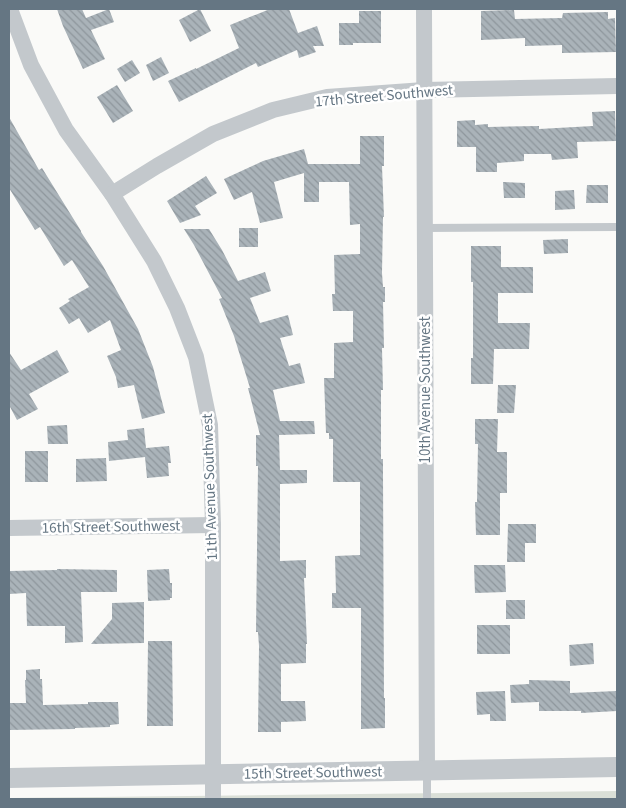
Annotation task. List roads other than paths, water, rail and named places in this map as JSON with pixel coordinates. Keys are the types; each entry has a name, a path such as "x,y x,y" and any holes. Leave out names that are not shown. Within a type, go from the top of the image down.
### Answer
{"street":[{"name":"11th Avenue Southwest","path":"10,9 31,65 66,130 112,194 154,262 178,308 196,358 210,425 213,525 213,799"},
{"name":"10th Avenue Southwest","path":"424,9 427,770"},
{"name":"17th Street Southwest","path":"112,194 213,134 273,110 327,98 424,90 617,86"},
{"name":"16th Street Southwest","path":"9,528 213,525"},
{"name":"15th Street Southwest","path":"9,778 617,767"}],"lane":[{"path":"425,228 617,227"},
{"path":"427,770 427,799"}]}
